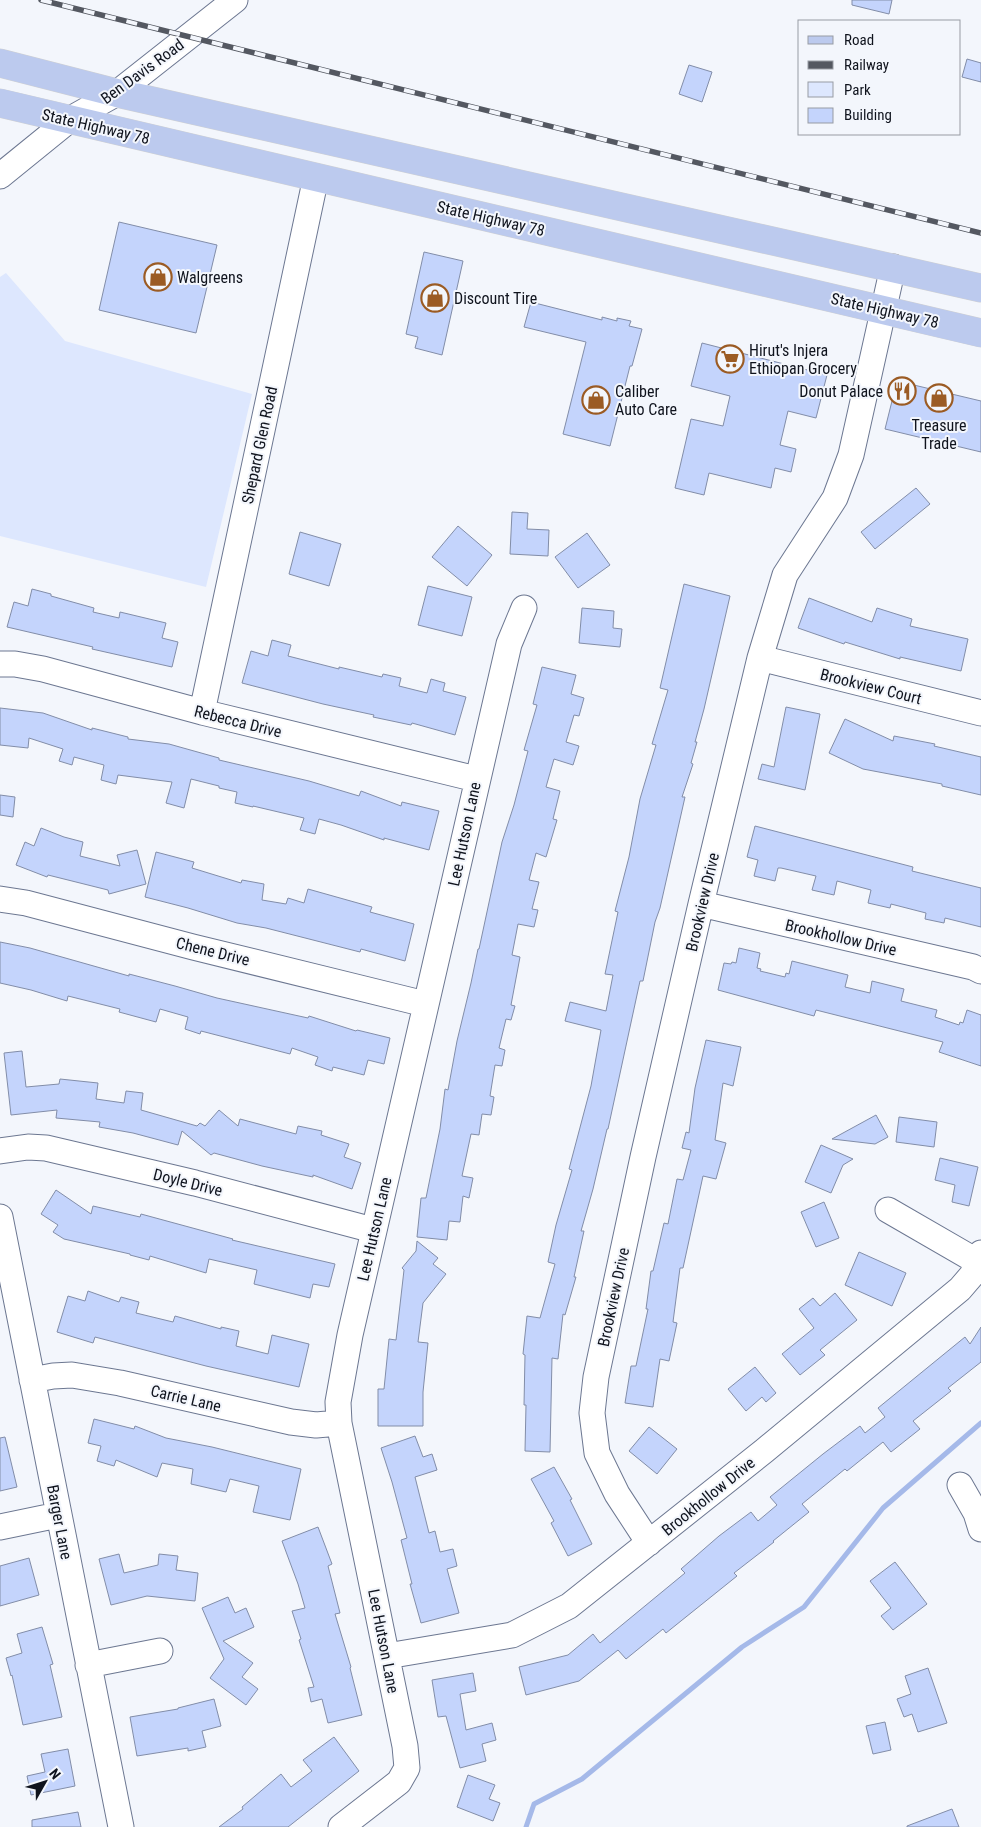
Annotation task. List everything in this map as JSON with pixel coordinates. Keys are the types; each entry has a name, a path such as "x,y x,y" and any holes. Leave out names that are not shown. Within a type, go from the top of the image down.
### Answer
{"main road":[{"path":"0,63 117,93 981,288"},
{"name":"State Highway 78","path":"0,103 981,333"}],"street":[{"name":"Ben Davis Road","path":"0,176 69,120 117,93 235,0"},
{"name":"Shepard Glen Road","path":"202,712 316,177"},
{"name":"Brookview Drive","path":"649,1543 617,1494 597,1452 592,1413 596,1377 639,1176 701,904 760,658 785,575 835,498 850,455 893,267"},
{"name":"Lee Hutson Lane","path":"341,1827 399,1782 407,1768 405,1746 339,1423 338,1402 346,1354 373,1230 476,779 508,644 524,608"},
{"name":"Brookview Court","path":"760,658 981,713"},
{"name":"Rebecca Drive","path":"0,664 15,664 43,670 202,712 476,779"},
{"name":"Chene Drive","path":"0,899 26,903 425,1004"},
{"name":"Brookhollow Drive","path":"701,904 973,967 981,971"},
{"name":"Doyle Drive","path":"0,1151 28,1147 46,1148 195,1183 373,1230"},
{"path":"888,1210 980,1258"},
{"name":"Barger Lane","path":"0,1217 121,1827"},
{"name":"Brookhollow Drive","path":"387,1656 512,1635 569,1606 764,1451 960,1289 972,1275 980,1258"},
{"name":"Carrie Lane","path":"32,1380 72,1375 120,1383 290,1422 316,1425 339,1423"},
{"path":"960,1485 976,1513 981,1529"},
{"path":"0,1527 58,1515"},
{"path":"88,1665 160,1651"}],"green space":[{"path":"6,273 65,341 252,394 206,587 0,536 0,277"}],"building":[{"path":"852,0 892,0 889,14 852,5"},
{"path":"967,59 981,63 981,82 962,77"},
{"path":"689,65 712,72 702,102 679,94"},
{"name":"Walgreens","path":"119,222 217,245 196,333 99,310"},
{"name":"Discount Tire","path":"424,252 463,261 442,355 415,348 418,337 406,334"},
{"name":"Caliber Auto Care","path":"531,302 602,320 602,317 617,321 617,318 631,321 629,326 642,329 632,366 630,366 610,446 563,434 586,342 524,327"},
{"path":"702,343 827,375 816,418 788,411 780,445 796,449 791,472 775,468 771,488 709,473 704,495 675,488 691,419 723,426 730,396 691,386"},
{"path":"897,381 981,401 981,452 885,429"},
{"path":"916,488 930,504 875,549 861,532"},
{"path":"512,512 528,513 527,529 549,530 548,556 510,554"},
{"path":"458,526 492,555 467,586 432,557"},
{"path":"300,532 341,544 329,586 289,574"},
{"path":"587,533 610,565 578,588 555,557"},
{"path":"684,584 730,596 695,742 697,742 691,763 693,764 682,797 685,797 643,981 640,981 608,1129 581,1231 584,1231 574,1277 576,1277 565,1315 563,1314 558,1359 552,1358 550,1452 525,1451 525,1355 523,1354 527,1316 540,1318 555,1264 548,1262 556,1225 572,1170 569,1169 591,1086 601,1030 565,1021 570,1002 606,1011 613,975 605,974 618,912 615,911 629,857 640,799 656,745 652,744 668,690 660,688"},
{"path":"428,586 472,597 462,636 418,625"},
{"path":"32,589 94,608 93,612 119,618 120,612 166,623 162,638 178,642 172,667 7,627 14,602 28,606"},
{"path":"809,598 872,622 877,608 912,619 910,626 968,639 961,671 900,657 900,659 845,642 844,644 798,628"},
{"path":"582,608 614,611 613,628 622,629 620,647 579,643"},
{"path":"272,640 291,645 288,656 339,669 339,667 382,677 383,674 401,678 399,686 427,693 431,679 445,683 443,691 466,697 455,735 412,723 411,725 373,717 374,715 242,683 251,651 268,656"},
{"path":"542,667 576,675 571,694 584,698 579,716 574,715 566,742 579,746 573,765 554,759 546,787 560,791 553,819 557,820 546,857 536,853 529,880 539,882 532,909 538,910 534,927 518,924 512,955 520,957 511,1005 515,1006 511,1020 506,1019 499,1048 505,1050 502,1066 495,1065 490,1096 494,1097 491,1115 482,1114 479,1135 471,1134 462,1176 473,1178 469,1198 463,1196 460,1222 449,1221 447,1240 417,1237 421,1198 426,1198 440,1129 445,1089 448,1090 457,1041 502,842 528,751 524,750 537,705 533,704"},
{"path":"786,707 820,714 805,790 758,779 762,764 774,767"},
{"path":"0,708 43,713 92,730 92,728 128,737 128,739 169,744 219,758 219,760 309,781 359,796 361,791 401,806 402,802 439,811 429,850 384,838 384,840 319,819 315,834 300,830 304,818 235,803 237,792 191,779 184,808 166,803 172,782 118,775 116,784 101,780 104,765 74,757 72,765 59,761 63,749 29,738 28,748 0,745"},
{"path":"845,719 893,741 894,736 935,744 934,746 981,757 981,795 942,786 942,784 863,769 829,753"},
{"path":"0,795 15,797 13,817 0,815"},
{"path":"755,826 913,867 912,871 981,888 981,927 945,918 944,923 925,919 926,913 891,904 890,908 868,903 871,890 837,881 834,895 812,890 816,876 781,868 778,868 775,881 754,876 758,860 747,857"},
{"path":"41,828 83,842 80,856 120,866 117,855 137,850 146,884 109,894 108,890 48,875 47,877 16,865 25,842 34,846"},
{"path":"156,852 194,862 192,868 241,883 242,880 264,884 262,900 286,904 288,898 304,903 308,889 372,907 370,912 414,924 405,961 361,949 360,952 266,928 237,923 145,897"},
{"path":"0,942 30,948 217,998 308,1018 309,1016 356,1031 390,1038 384,1064 368,1060 364,1075 333,1067 332,1071 315,1065 318,1057 292,1048 290,1054 201,1031 200,1034 185,1029 188,1017 160,1009 156,1022 119,1012 120,1009 68,996 67,1001 0,983"},
{"path":"739,948 760,953 757,968 761,969 760,971 785,977 786,973 789,974 792,961 848,975 845,987 870,993 872,981 904,989 901,1001 937,1010 935,1017 959,1025 960,1022 963,1023 967,1010 981,1015 981,1066 939,1052 943,1042 816,1010 814,1016 718,990 724,963 736,963"},
{"path":"706,1040 741,1047 733,1086 723,1083 715,1140 726,1143 716,1179 703,1176 683,1268 680,1268 673,1322 677,1323 669,1361 660,1359 653,1407 625,1403 631,1366 636,1366 648,1309 646,1309 651,1271 653,1271 664,1223 668,1224 677,1179 683,1180 691,1150 682,1148 686,1132 689,1133 695,1088"},
{"path":"22,1051 26,1087 59,1084 60,1079 98,1083 96,1099 124,1103 126,1091 143,1093 141,1110 197,1126 200,1123 205,1126 219,1110 238,1126 240,1119 296,1134 298,1126 322,1131 321,1135 349,1144 344,1157 361,1163 352,1189 313,1175 313,1177 262,1166 214,1153 211,1155 182,1131 178,1145 133,1133 99,1127 100,1122 56,1118 57,1110 11,1115 4,1053"},
{"path":"876,1115 888,1137 875,1144 832,1139"},
{"path":"899,1117 937,1122 934,1147 896,1142"},
{"path":"821,1145 853,1159 843,1165 831,1193 805,1182"},
{"path":"940,1158 978,1167 969,1206 952,1202 955,1185 935,1180"},
{"path":"56,1190 91,1214 93,1206 140,1217 141,1214 232,1240 335,1264 329,1287 313,1284 310,1298 254,1284 257,1270 209,1259 206,1273 150,1256 149,1260 64,1239 53,1232 58,1225 41,1214"},
{"path":"824,1202 839,1238 816,1247 801,1212"},
{"path":"417,1241 438,1258 433,1264 446,1274 423,1303 418,1342 428,1343 423,1392 423,1426 378,1426 378,1389 384,1389 389,1339 396,1340 404,1270 402,1268 416,1251"},
{"path":"859,1252 906,1273 892,1306 845,1285"},
{"path":"88,1291 119,1302 121,1297 139,1302 136,1313 173,1322 175,1316 221,1329 221,1327 239,1331 236,1346 268,1354 272,1335 309,1344 299,1387 206,1366 95,1337 93,1343 57,1332 68,1296 85,1301"},
{"path":"835,1293 857,1320 820,1350 825,1355 800,1375 782,1354 814,1328 799,1309 813,1298 820,1306"},
{"path":"981,1327 981,1362 948,1388 951,1391 913,1421 920,1429 891,1452 883,1442 847,1471 845,1469 802,1504 809,1512 734,1573 737,1576 666,1633 663,1629 626,1659 618,1650 579,1681 526,1695 519,1667 568,1655 593,1634 600,1643 685,1573 681,1569 719,1536 751,1512 758,1521 777,1505 770,1497 860,1426 865,1433 885,1417 878,1408 965,1337 970,1344"},
{"path":"755,1367 776,1393 766,1402 762,1397 746,1411 728,1389"},
{"path":"94,1419 134,1429 135,1426 166,1438 212,1447 301,1469 290,1520 253,1512 259,1486 230,1479 226,1492 191,1484 193,1469 162,1463 157,1477 116,1460 114,1466 97,1461 101,1446 88,1443"},
{"path":"649,1427 677,1449 657,1474 629,1451"},
{"path":"415,1436 423,1457 432,1454 437,1470 415,1477 429,1533 435,1531 440,1552 453,1549 457,1566 447,1569 459,1613 421,1623 410,1584 412,1584 401,1540 407,1538 381,1448"},
{"path":"5,1437 17,1487 0,1491 0,1438"},
{"path":"554,1467 572,1499 570,1500 592,1544 568,1556 551,1523 554,1521 531,1479"},
{"path":"318,1527 332,1564 328,1566 340,1613 335,1614 351,1667 362,1715 328,1723 322,1699 311,1702 308,1688 314,1687 292,1611 305,1608 282,1541"},
{"path":"119,1554 124,1573 158,1565 159,1554 178,1556 176,1570 198,1573 195,1601 147,1596 111,1605 99,1559"},
{"path":"29,1558 39,1595 0,1606 0,1566"},
{"path":"895,1562 927,1604 893,1630 881,1616 891,1608 870,1581"},
{"path":"228,1597 235,1613 246,1608 254,1627 223,1641 253,1663 242,1677 258,1689 246,1705 210,1678 224,1659 202,1608"},
{"path":"42,1627 53,1664 50,1665 62,1717 23,1725 12,1675 6,1658 22,1653 17,1634"},
{"path":"928,1668 947,1723 918,1732 912,1714 904,1717 897,1699 911,1694 905,1676"},
{"path":"473,1673 476,1691 460,1694 466,1730 492,1723 496,1740 482,1744 486,1761 460,1768 446,1716 438,1717 432,1680"},
{"path":"214,1699 221,1726 202,1731 206,1747 188,1751 188,1748 137,1756 130,1717 178,1709"},
{"path":"885,1722 891,1750 873,1754 866,1726"},
{"path":"334,1737 359,1771 288,1827 219,1827 243,1809 242,1807 281,1774 291,1787 312,1771 303,1760"},
{"path":"68,1749 75,1786 31,1795 27,1776 45,1772 41,1754"},
{"path":"468,1775 495,1785 489,1799 500,1803 493,1821 457,1807"},
{"path":"952,1809 959,1827 907,1827 907,1826"},
{"path":"78,1812 81,1827 32,1827 32,1820"}],"waterway":[{"path":"526,1827 534,1804 582,1779 742,1647 804,1607 883,1508 981,1423"}],"railway":[{"path":"41,0 981,233"}],"place":[{"name":"Walgreens","path":"158,277"},
{"name":"Discount Tire","path":"435,298"},
{"name":"Hirut's Injera Ethiopan Grocery","path":"730,359"},
{"name":"Donut Palace","path":"902,391"},
{"name":"Treasure Trade","path":"939,398"},
{"name":"Caliber Auto Care","path":"596,400"}]}
